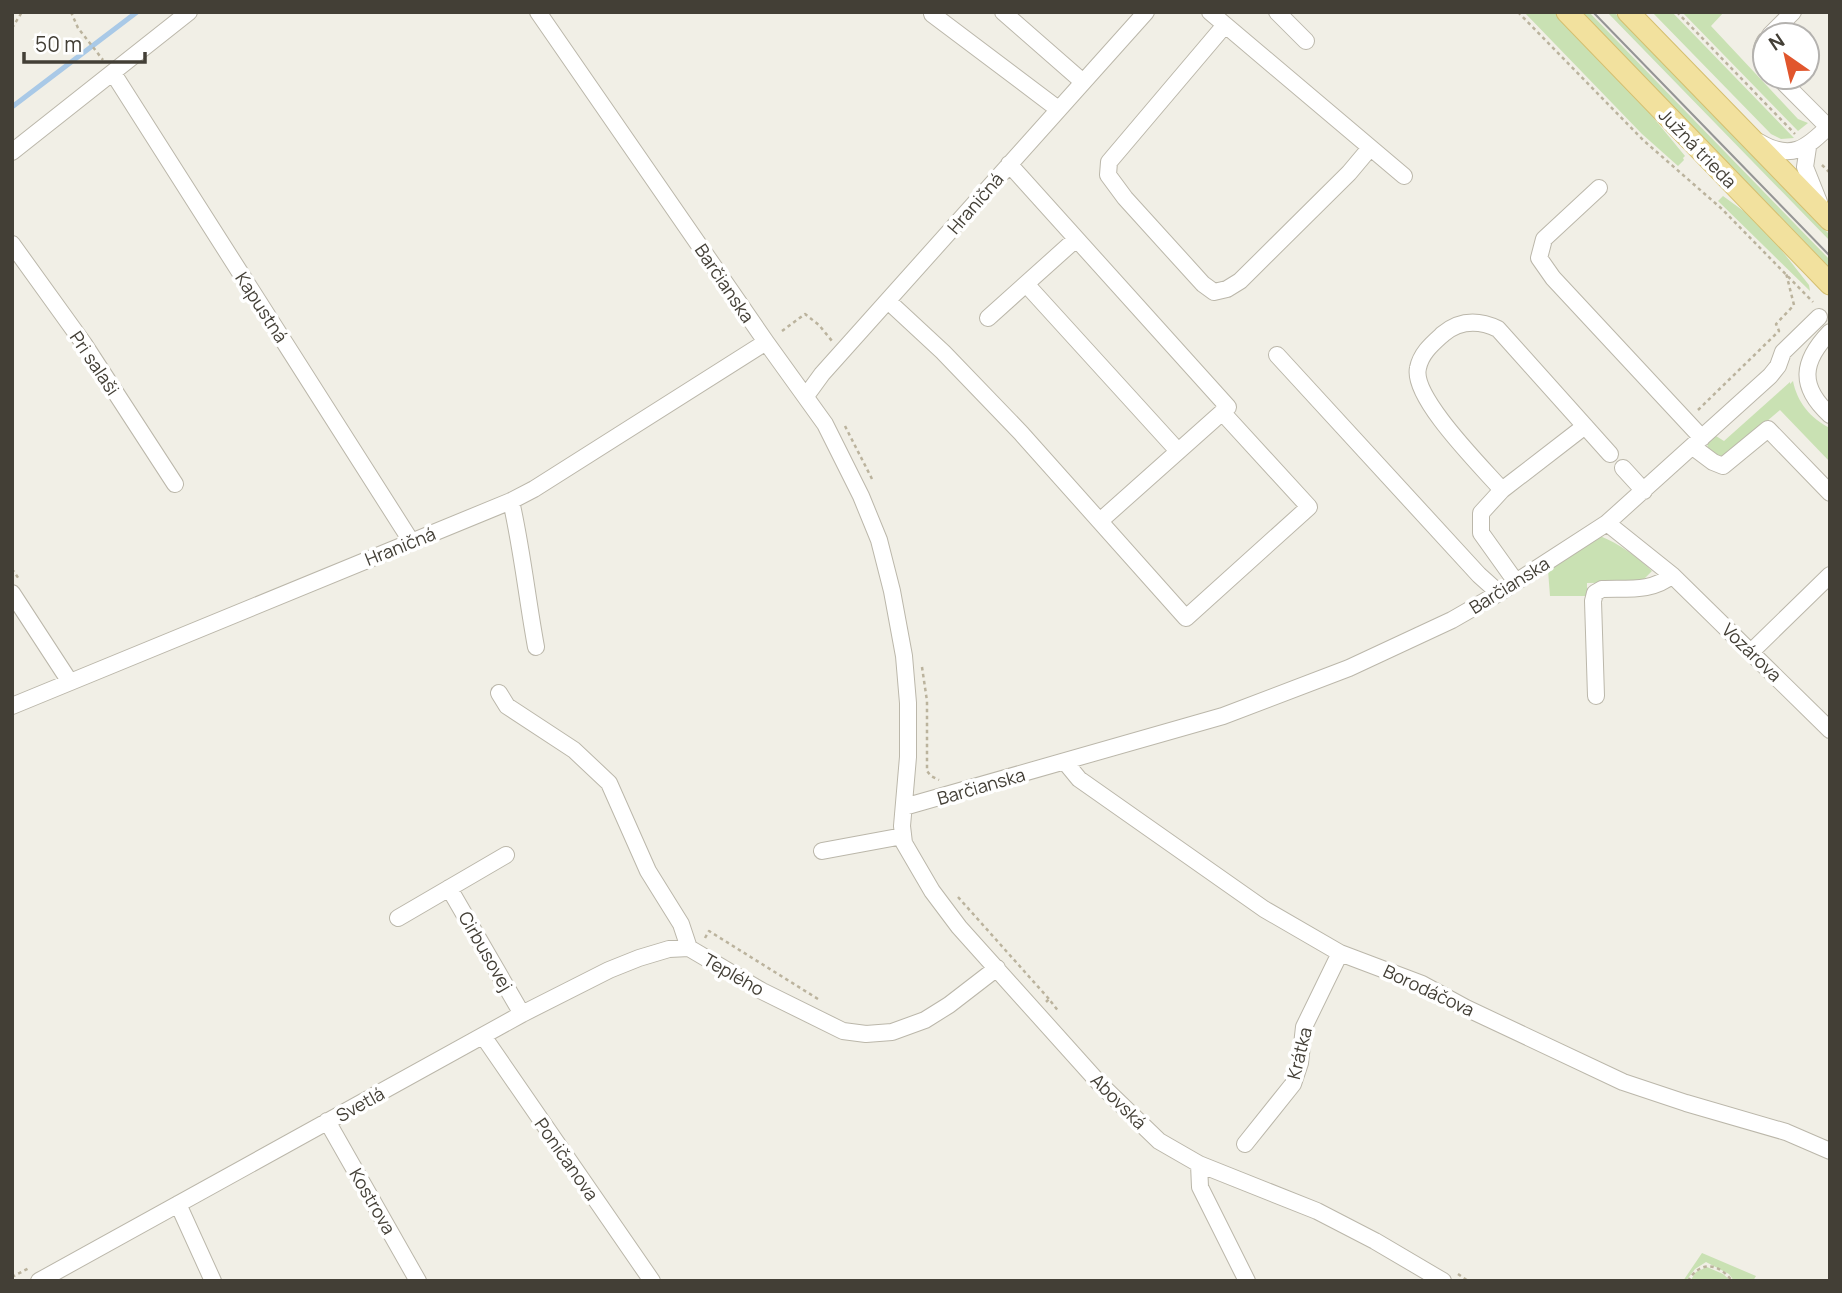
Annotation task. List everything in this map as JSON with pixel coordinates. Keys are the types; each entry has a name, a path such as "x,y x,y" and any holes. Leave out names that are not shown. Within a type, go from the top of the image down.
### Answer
{"main road":[{"name":"Južná trieda","path":"1567,12 1830,284"},
{"path":"1628,12 1827,217"}],"street":[{"path":"12,152 109,68 189,12"},
{"name":"Barčianska","path":"538,12 765,342 825,424 861,496 879,540 904,656 908,703 904,807 1223,716 1349,668 1452,620 1607,523 1770,376 1778,366 1783,352 1816,310"},
{"path":"1003,12 1083,82"},
{"name":"Hraničná","path":"806,396 822,374 1146,12"},
{"path":"1210,12 1405,176"},
{"path":"1277,12 1306,41"},
{"path":"932,14 1058,109"},
{"path":"1225,25 1109,162 1108,175 1125,198 1203,284 1214,292 1227,289 1240,281 1349,173 1370,148"},
{"name":"Kapustná","path":"109,68 411,541"},
{"path":"1748,135 1778,150 1797,151 1808,147 1829,126 1793,91"},
{"path":"1808,147 1805,167 1810,185 1827,217"},
{"path":"1010,164 1228,407 1100,521"},
{"path":"1599,188 1544,239 1539,258 1553,278 1713,463 1723,466 1768,429 1830,493"},
{"path":"988,318 1076,239"},
{"name":"Pri salaši","path":"12,244 84,344 175,484"},
{"path":"1026,284 1178,451"},
{"path":"888,301 934,343 1021,433 1186,618 1308,507 1222,412"},
{"path":"1502,490 1429,404 1419,386 1417,369 1426,349 1446,331 1465,323 1484,323 1498,329 1610,454"},
{"path":"1830,332 1811,354 1808,369 1811,393 1830,415"},
{"name":"Hraničná","path":"12,706 511,501 765,342"},
{"path":"1278,355 1479,575 1499,593"},
{"path":"1516,582 1481,533 1481,513 1502,490 1585,426"},
{"path":"1623,468 1644,491"},
{"path":"511,501 536,647"},
{"name":"Vozárova","path":"1607,523 1672,575 1830,730"},
{"path":"1596,696 1595,593 1602,589 1650,588 1662,584 1672,575"},
{"path":"1752,652 1830,575"},
{"path":"16,587 70,682"},
{"name":"Teplého","path":"499,693 507,706 574,750 609,783 648,871 681,924 693,950 785,1003 844,1031 866,1034 892,1032 925,1020 997,968"},
{"name":"Borodáčova","path":"1065,762 1079,779 1254,901 1340,953 1422,984 1466,1008 1623,1082 1786,1132 1830,1151"},
{"name":"Abovská","path":"904,807 904,843 932,891 959,928 1128,1113 1159,1141 1199,1164 1317,1212 1448,1276"},
{"path":"822,851 903,836"},
{"path":"398,918 506,855"},
{"name":"Cirbusovej","path":"449,888 522,1014"},
{"name":"Svetlá","path":"39,1281 522,1014 609,970 639,958 669,949 693,950"},
{"name":"Krátka","path":"1245,1144 1293,1084 1300,1063 1304,1027 1340,953"},
{"name":"Poničanova","path":"482,1036 652,1281"},
{"name":"Kostrova","path":"327,1121 418,1281"},
{"path":"1199,1164 1200,1187 1247,1281"},
{"path":"178,1204 213,1281"}],"path":[{"path":"12,28 22,12"},
{"path":"71,12 78,28 109,68"},
{"path":"1518,12 1643,140 1722,209 1786,273 1816,310"},
{"path":"1677,12 1830,173"},
{"path":"1748,362 1779,331 1776,324 1794,304 1786,273"},
{"path":"782,331 805,314 827,333"},
{"path":"842,420 875,486"},
{"path":"12,569 16,587"},
{"path":"922,664 927,701 927,771 938,780 946,779"},
{"path":"957,896 1049,999"},
{"path":"693,950 709,931 821,1001"},
{"path":"1688,1281 1699,1268 1708,1266 1723,1272 1732,1281"},
{"path":"1448,1276 1468,1281"}],"green space":[{"path":"1524,12 1554,12 1638,99 1685,156 1684,160 1678,166 1642,134"},
{"path":"1580,12 1589,12 1830,260 1830,268"},
{"path":"1607,12 1614,12 1830,235 1830,241"},
{"path":"1652,12 1672,12 1794,138 1781,139 1771,134"},
{"path":"1682,12 1724,12 1711,26 1751,69 1751,83"},
{"path":"1759,91 1772,91 1798,119 1808,123 1798,131"},
{"path":"1723,196 1768,233 1809,285 1810,291 1718,201"},
{"path":"1793,381 1806,409 1830,428 1830,462 1780,410 1726,456 1716,456 1707,449 1708,443 1716,436 1724,441"},
{"path":"1600,536 1628,551 1652,571 1641,582 1587,583 1587,596 1550,596 1548,570"},
{"path":"1702,1253 1756,1276 1753,1281 1734,1281 1729,1274 1706,1262 1683,1281"},
{"path":"1707,1267 1731,1281 1690,1281 1696,1272"}],"waterway":[{"path":"12,107 137,12"}],"tram line":[{"path":"1593,12 1830,256"}]}
